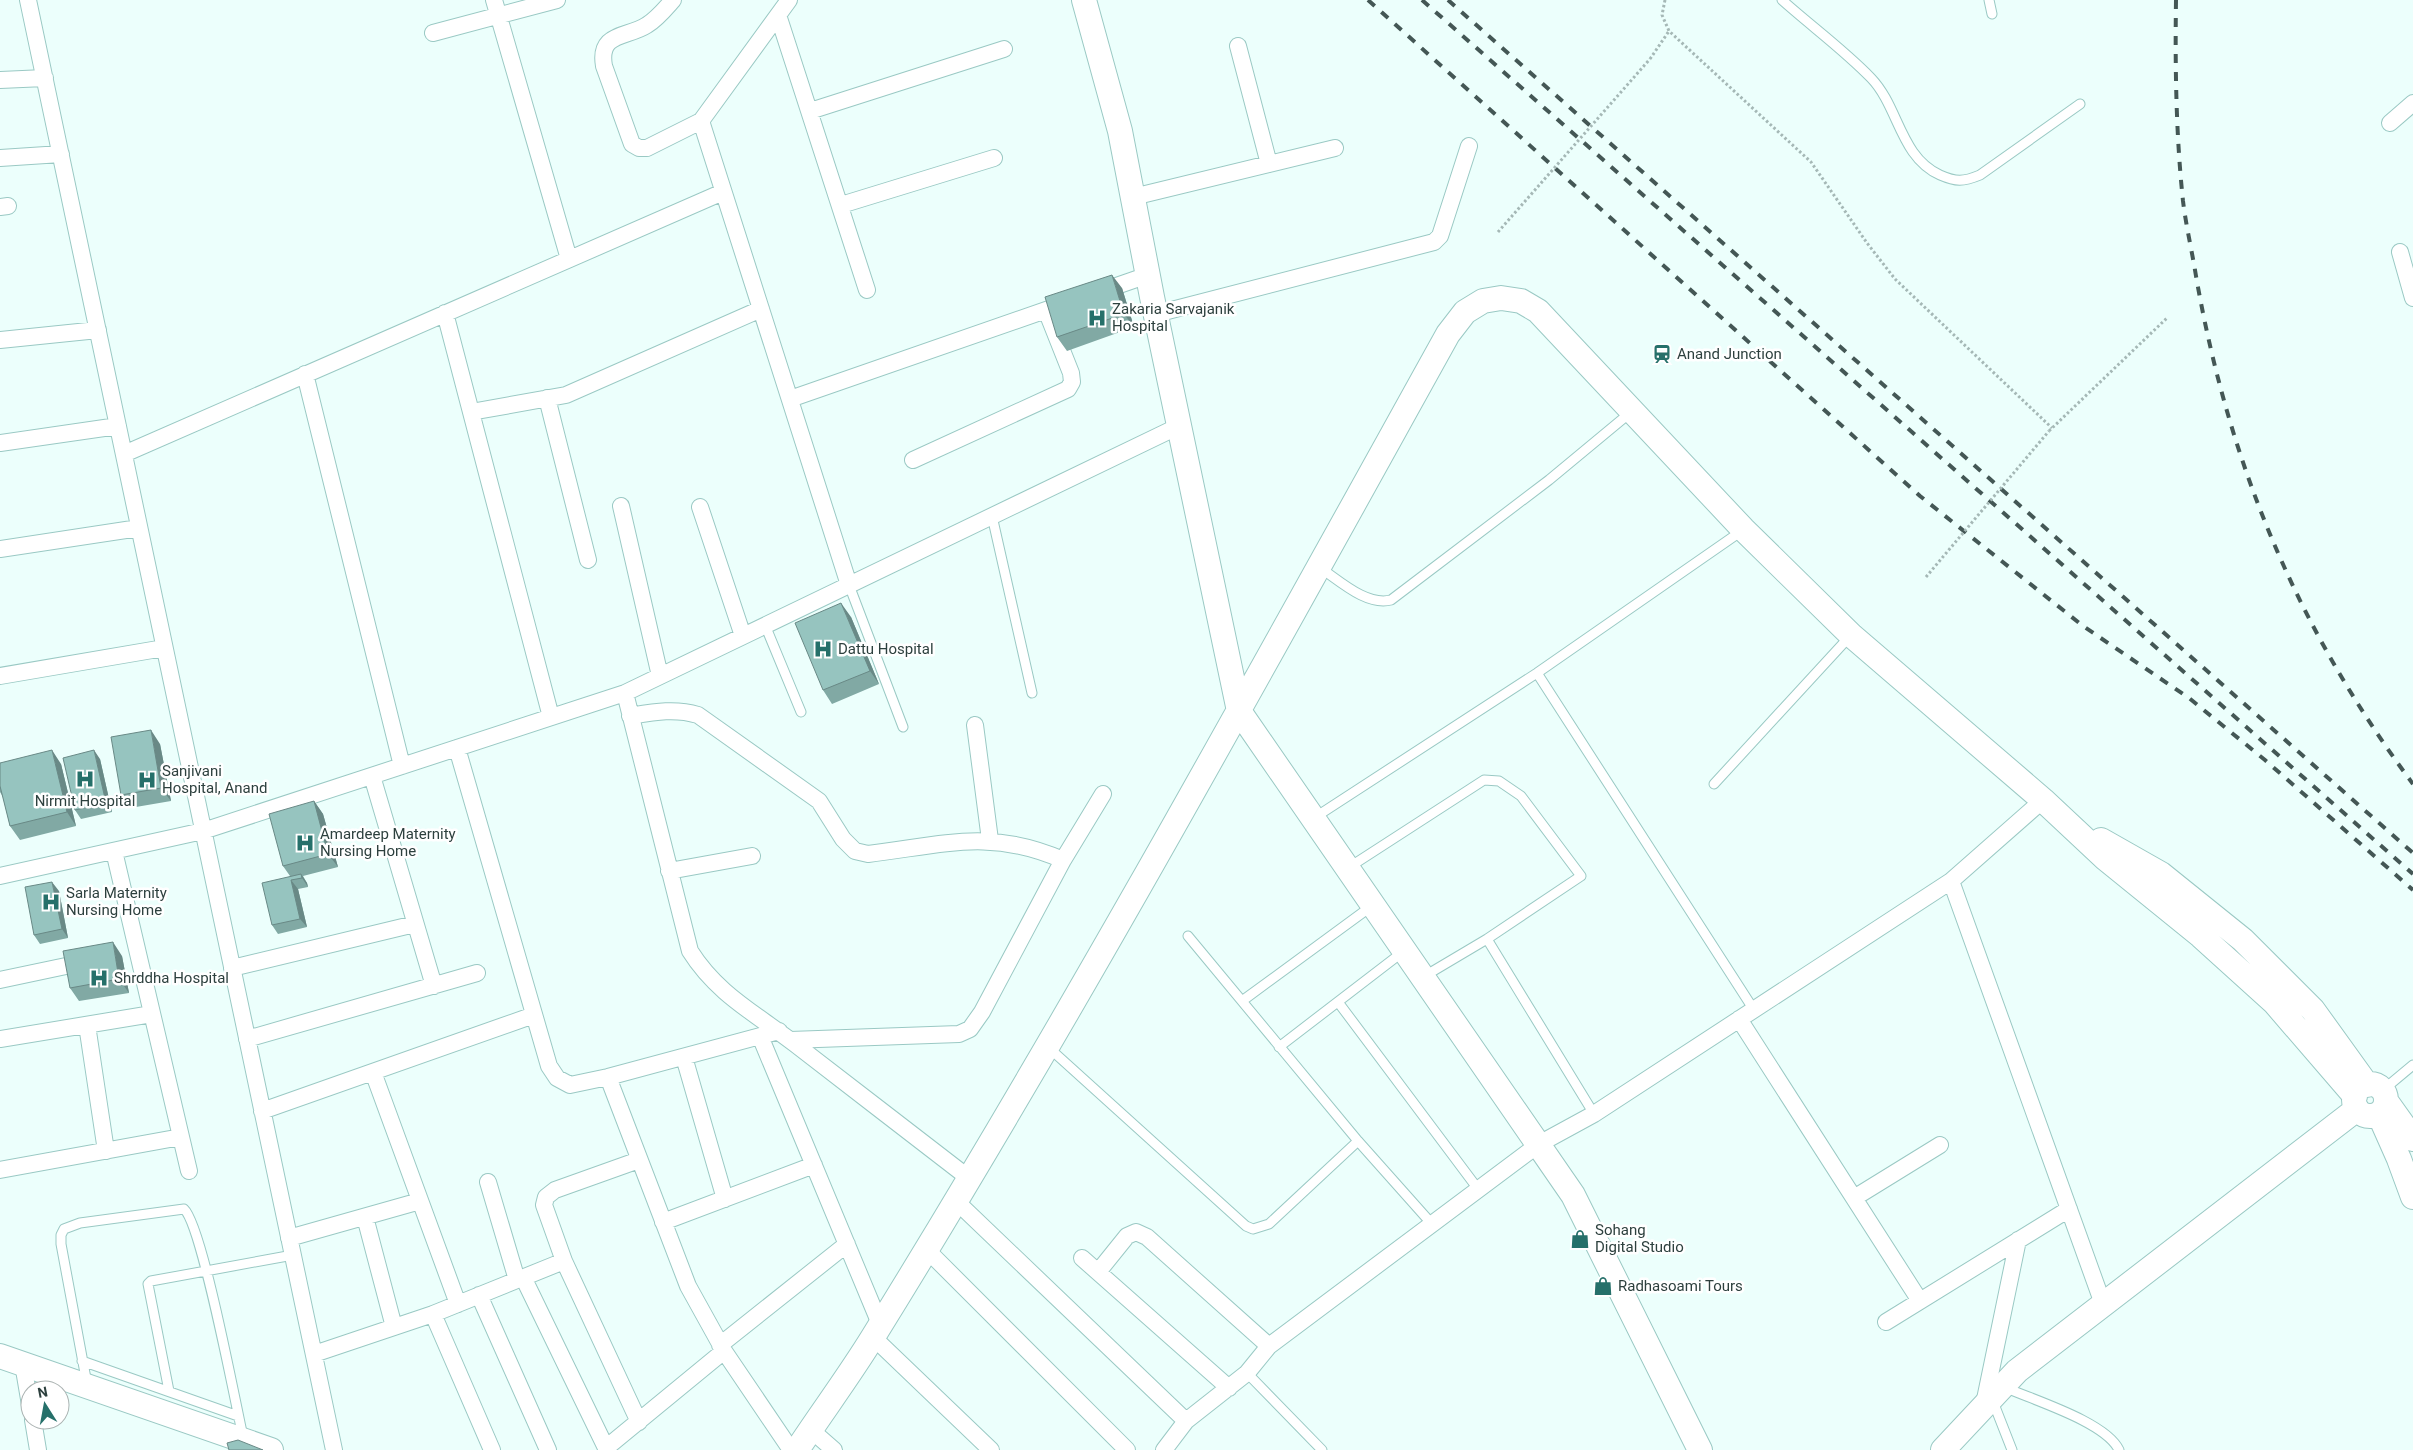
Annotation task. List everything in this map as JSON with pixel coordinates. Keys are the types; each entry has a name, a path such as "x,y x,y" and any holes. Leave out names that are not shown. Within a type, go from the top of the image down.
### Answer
{"street":[{"path":"28,0 334,1450"},
{"path":"433,33 496,8 557,0"},
{"path":"673,0 656,20 645,27 621,35 608,43 602,55 604,66 632,144 639,148 647,148 701,120 789,0"},
{"path":"1084,0 1120,131 1156,314 1239,711 1574,1196 1700,1450"},
{"path":"496,8 569,259"},
{"path":"778,15 867,290"},
{"path":"1238,46 1270,164"},
{"path":"810,110 1004,49"},
{"path":"0,80 44,78"},
{"path":"2390,123 2413,103"},
{"path":"701,120 849,585"},
{"path":"1156,314 1434,242 1440,236 1469,146"},
{"path":"1133,197 1335,148"},
{"path":"0,158 61,154"},
{"path":"841,205 994,158"},
{"path":"124,454 723,192"},
{"path":"2400,252 2413,298"},
{"path":"790,399 1148,275"},
{"path":"797,1450 877,1330 957,1202 1239,711 1448,334 1465,312 1483,301 1501,298 1521,301 1538,311 1743,529 1850,635 2043,800 2106,859 2201,936 2274,1002 2413,1139"},
{"path":"471,412 566,395 761,309"},
{"path":"913,460 1068,389 1072,382 1071,373 1046,310"},
{"path":"445,313 551,717"},
{"path":"0,340 98,330"},
{"path":"306,374 402,766"},
{"path":"547,398 588,560"},
{"path":"0,443 118,426"},
{"path":"0,876 203,831 625,693 1179,426"},
{"path":"622,506 660,676"},
{"path":"700,507 743,636"},
{"path":"0,549 139,528"},
{"path":"0,676 164,648"},
{"path":"625,693 690,951 703,972 720,990 784,1036 970,1179"},
{"path":"630,716 671,710 698,716 819,801 842,839 854,851 868,854 964,840 990,840 1038,849 1063,860"},
{"path":"975,725 990,840"},
{"path":"457,748 549,1066 557,1078 570,1085 608,1077 760,1036 959,1034 970,1029 982,1012 1063,860 1103,794"},
{"path":"372,776 434,986"},
{"path":"1164,1450 1186,1421 1247,1373 1269,1346 1478,1188 1538,1144 1594,1114 1951,881 2043,800"},
{"path":"114,851 189,1171"},
{"path":"669,871 752,856"},
{"path":"1951,881 2103,1304"},
{"path":"232,968 415,924"},
{"path":"0,980 66,966"},
{"path":"247,1039 477,973"},
{"path":"0,1040 152,1014"},
{"path":"262,1111 534,1015"},
{"path":"1739,1019 1920,1301"},
{"path":"87,1025 106,1151"},
{"path":"760,1036 847,1244 877,1330 991,1450"},
{"path":"684,1057 725,1199"},
{"path":"373,1072 458,1304"},
{"path":"608,1077 688,1286 722,1348 791,1450"},
{"path":"2371,1099 2399,1159 2413,1197"},
{"path":"1942,1450 1992,1395 2017,1371 2371,1099"},
{"path":"0,1170 181,1137"},
{"path":"1854,1198 1940,1145"},
{"path":"639,1160 555,1190 546,1197 544,1205 564,1261 639,1422"},
{"path":"663,1222 814,1165"},
{"path":"488,1182 520,1279 606,1449 722,1348 847,1244"},
{"path":"289,1238 420,1201"},
{"path":"957,1202 1186,1421"},
{"path":"1886,1322 2069,1209"},
{"path":"365,1217 394,1327"},
{"path":"1098,1272 1127,1236 1136,1232 1147,1236 1269,1346"},
{"path":"1992,1395 2018,1240"},
{"path":"927,1250 1127,1450"},
{"path":"1082,1258 1229,1388"},
{"path":"314,1354 433,1314 564,1261"},
{"path":"480,1295 548,1450"},
{"path":"433,1314 492,1450"},
{"path":"0,1356 271,1450"},
{"path":"23,1364 26,1380"},
{"path":"34,1430 38,1450"},
{"path":"810,1430 834,1450"}],"lane":[{"path":"1782,0 1871,78 1886,96 1915,156 1930,171 1950,180 1966,181 1980,175 2080,104"},
{"path":"1989,0 1992,14"},
{"path":"1319,567 1369,599 1380,603 1391,600 1549,480 1632,411"},
{"path":"992,516 1032,693"},
{"path":"1314,818 1537,673 1743,529"},
{"path":"849,585 903,727"},
{"path":"765,625 801,712"},
{"path":"1714,784 1850,635"},
{"path":"1537,673 1754,1010"},
{"path":"1348,868 1484,780 1499,781 1521,796 1581,876 1487,939 1423,977"},
{"path":"1242,1001 1373,905"},
{"path":"1188,936 1358,1141 1431,1223"},
{"path":"1487,939 1594,1114"},
{"path":"1279,1047 1404,950"},
{"path":"1338,1002 1478,1188"},
{"path":"1047,1046 1246,1226 1253,1229 1269,1224 1358,1141"},
{"path":"2371,1099 2413,1065"},
{"path":"87,1386 61,1244 61,1235 64,1228 80,1223 184,1209 191,1218 206,1270 244,1441"},
{"path":"169,1391 148,1284 151,1281 206,1270 293,1256"},
{"path":"82,1361 238,1416"},
{"path":"1247,1373 1322,1450"},
{"path":"1992,1395 2012,1450"},
{"path":"1992,1395 2097,1427 2115,1441 2120,1450"}],"path":[{"path":"1665,0 1662,15 1669,31 1811,162 1867,243 1895,279 2051,429"},
{"path":"1498,232 1650,59 1669,31"},
{"path":"1926,578 2051,429 2168,316"}],"building":[{"path":"1112,275 1124,314 1057,337 1045,297"},
{"path":"841,603 870,671 823,690 795,623"},
{"path":"151,730 161,788 121,795 111,737"},
{"path":"52,750 67,812 10,826 0,786 0,763"},
{"path":"94,750 106,803 75,810 63,758"},
{"path":"314,801 328,854 283,866 269,814"},
{"path":"301,874 302,878 291,880 300,919 272,925 262,883"},
{"path":"52,882 62,929 34,935 25,887"},
{"path":"113,942 119,979 70,988 63,951"},
{"path":"238,1440 263,1450 229,1450 227,1443"}],"railway":[{"path":"1368,0 1920,496 2083,626 2189,698 2265,760 2413,890"},
{"path":"1422,0 2413,874"},
{"path":"1448,0 2413,853"},
{"path":"2176,0 2176,101 2183,201 2210,346 2228,413 2249,479 2274,543 2303,605 2335,666 2372,726 2413,784"}],"place":[{"name":"Zakaria Sarvajanik Hospital","path":"1097,318"},
{"name":"Anand Junction","path":"1662,354"},
{"name":"Dattu Hospital","path":"823,649"},
{"name":"Nirmit Hospital","path":"85,779"},
{"name":"Sanjivani Hospital, Anand","path":"147,780"},
{"name":"Amardeep Maternity Nursing Home","path":"305,843"},
{"name":"Sarla Maternity Nursing Home","path":"51,902"},
{"name":"Shrddha Hospital","path":"99,978"},
{"name":"Sohang Digital Studio","path":"1580,1239"},
{"name":"Radhasoami Tours","path":"1603,1286"}]}
